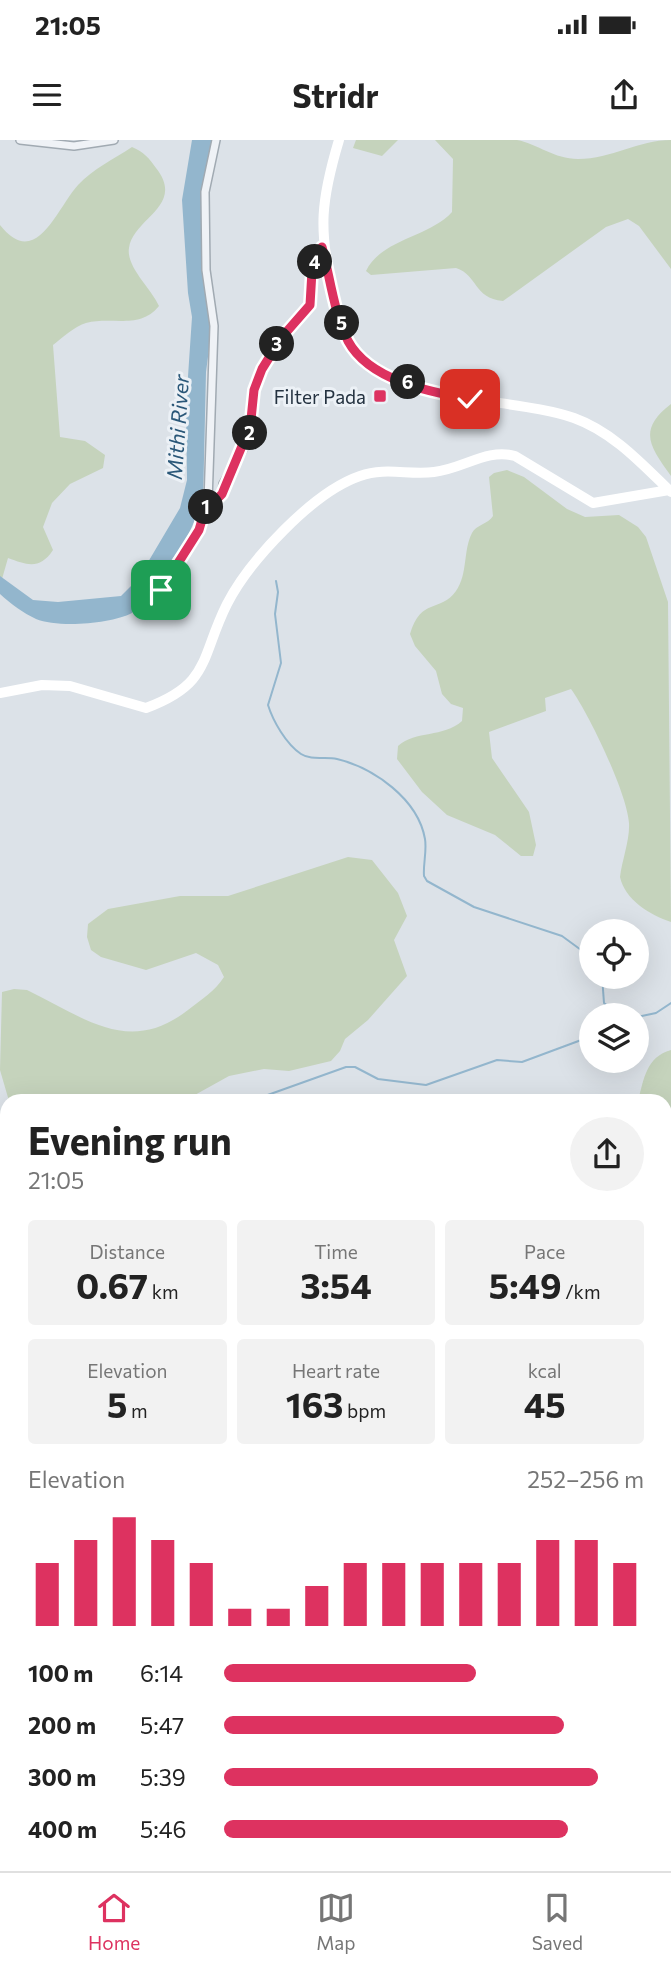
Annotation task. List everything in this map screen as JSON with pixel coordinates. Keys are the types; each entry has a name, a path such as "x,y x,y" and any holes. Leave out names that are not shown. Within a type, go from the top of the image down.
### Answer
{"street":[{"path":"20,140 74,146 114,140"},
{"path":"146,611 199,530 208,499 214,326 206,270 205,192 216,140"},
{"path":"339,140 324,205 322,247 340,319 348,341 363,360 380,373 470,399 554,412 577,419 606,435 637,458 670,491"},
{"path":"208,499 214,502 222,494 242,446 249,439 254,390 262,369 282,337 310,305 312,271 322,247"},
{"path":"470,399 471,387"},
{"path":"0,692 42,685 70,686 146,708 175,693 198,676 228,604 286,528 311,505 359,476 397,469 428,473 452,470 502,452 515,456 593,503 670,491"}],"green space":[{"path":"356,140 398,140 382,156 353,148"},
{"path":"435,140 517,140 561,157 578,159 671,140 671,269 639,226 628,219 606,227 503,301 486,296 463,271 456,268 371,275 366,271 373,260 383,252 431,227 452,212 453,159"},
{"path":"132,147 148,158 164,181 162,202 139,228 129,248 131,263 159,306 143,318 96,321 82,325 53,345 60,437 85,441 105,455 103,468 70,484 52,503 43,527 53,550 48,556 33,564 8,558 0,586 0,225 13,237 24,241 35,239 54,220 84,179"},
{"path":"671,404 671,476 657,456 650,439 654,422"},
{"path":"507,470 524,477 567,509 585,517 619,515 638,527 646,537 668,602 671,922 640,906 623,885 620,877 629,830 627,810 606,754 571,689 545,698 546,711 489,732 492,758 529,812 536,845 533,856 521,856 495,835 447,815 422,792 397,759 398,746 405,741 447,730 462,721 463,708 451,704 442,694 436,671 415,646 410,634 414,622 425,610 444,602 456,591 472,533 493,516 489,477"},
{"path":"348,857 372,860 398,893 407,916 394,940 407,976 368,1020 345,1039 340,1051 331,1061 289,1071 264,1069 229,1076 197,1094 7,1094 0,1070 2,992 27,990 107,1028 146,1030 167,1023 188,1010 220,982 224,977 218,965 196,953 146,970 101,957 91,950 87,937 88,924 108,909 180,896 228,896"},
{"path":"671,1050 671,1094 640,1094 646,1073 649,1073 649,1066 656,1058"}],"water":[{"path":"192,140 215,140 202,193 212,326 206,372 203,502 185,542 132,613 111,620 84,624 36,619 0,594 0,576 33,600 58,602 121,596 138,579 180,508 187,480 186,406 192,317 182,200"}],"waterway":[{"path":"276,581 278,592 275,614 281,663 268,705 285,738 305,756 337,759 365,770 404,798 421,824 426,848 424,876 427,881 474,907 562,936 579,948"},
{"path":"603,989 604,1003"},
{"path":"649,1014 671,1003"},
{"path":"271,1094 346,1067 355,1067 378,1079 426,1085 497,1060 522,1062 579,1041"}],"place":[{"name":"Filter Pada","path":"380,396"}],"route":[{"path":"161,590 199,530 208,499 214,502 222,494 223,484 242,446 249,439 254,390 270,354 310,305 312,271 322,247 340,319 348,341 363,360 380,373 455,397 470,399"}],"water label":[{"name":"Mithi River","path":"177,427"}]}
